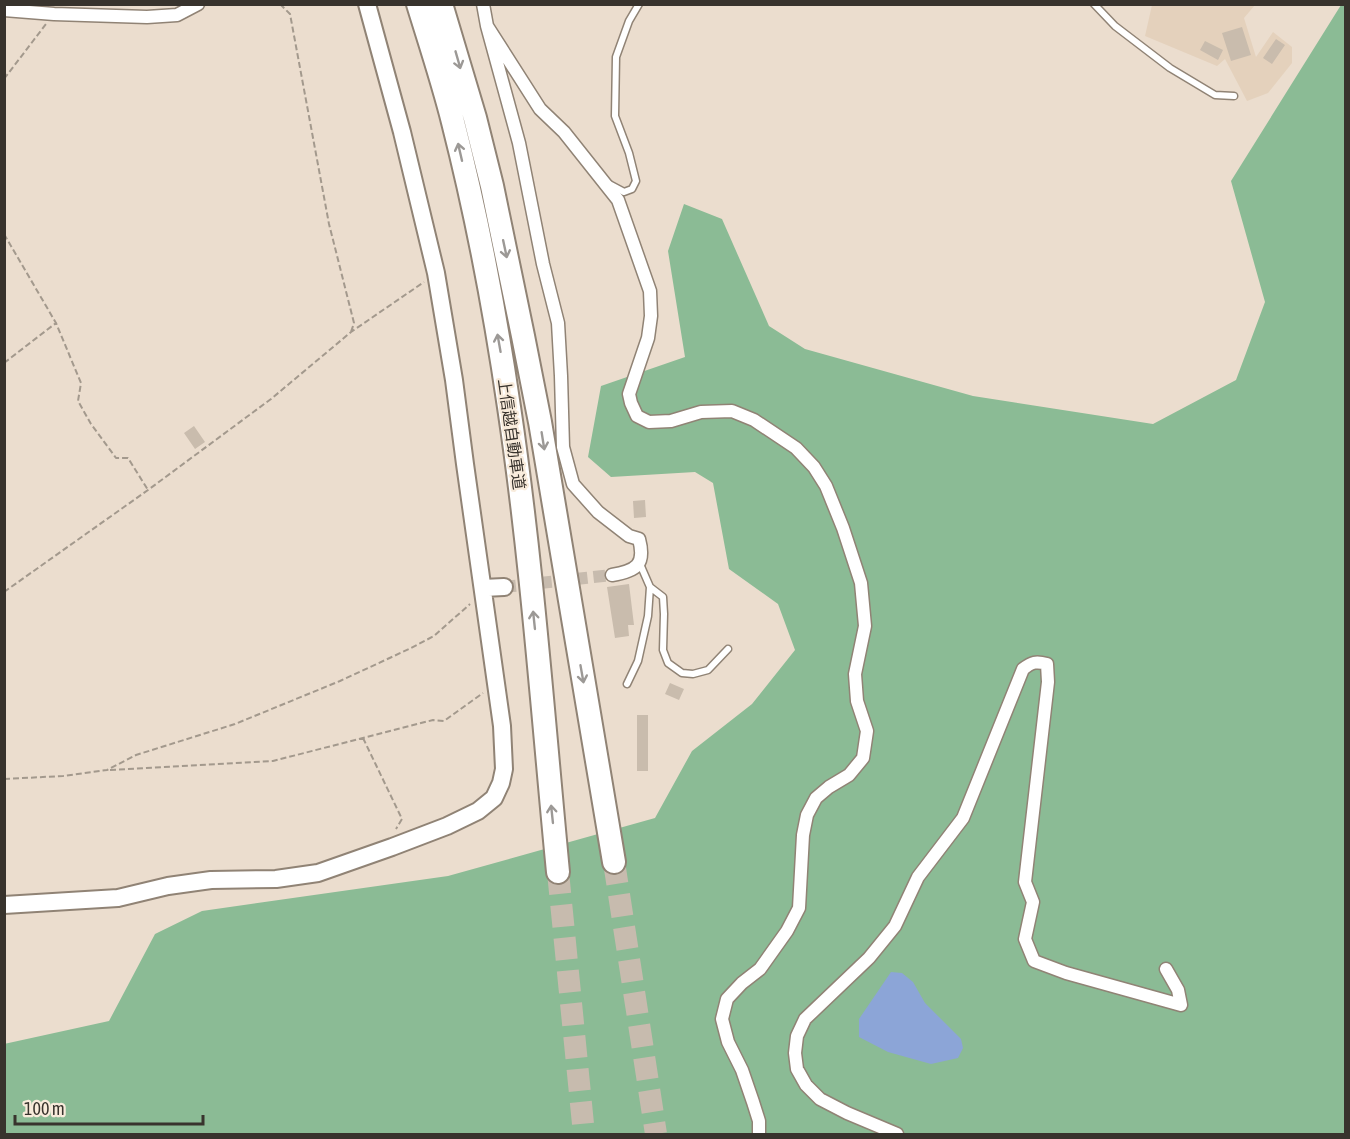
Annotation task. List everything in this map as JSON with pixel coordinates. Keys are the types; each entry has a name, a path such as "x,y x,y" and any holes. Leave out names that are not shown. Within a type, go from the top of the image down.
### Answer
{"highway":[{"name":"上信越自動車道","path":"418,4 450,109 469,188 509,408 528,557 558,872"},
{"name":"上信越自動車道","path":"441,4 475,118 492,186 521,325 540,422 614,862"}],"street":[{"path":"4,10 147,17 177,15 198,4"},
{"path":"4,905 118,898 168,886 211,880 276,879 318,873 447,826 478,811 494,798 501,783 504,769 496,683 454,380 436,273 402,132 367,4"},
{"path":"483,4 486,26 519,143 543,264 558,323 563,447 573,484 598,512 628,536 639,539 642,551 639,563 629,572 612,575"},
{"path":"486,26 540,109 564,132 618,200 650,291 651,316 648,338 629,394 638,416 649,422 671,421 701,412 732,411 754,420 796,448 814,467 826,486 861,583 865,626 855,674 858,701 867,731 863,758 849,775 816,798 807,815 803,835 799,908 787,931 760,969 727,999 722,1018 753,1102 759,1121 759,1134"},
{"path":"483,588 504,586"},
{"path":"897,1134 846,1113 820,1099 806,1085 797,1069 795,1053 797,1036 805,1019 869,958 895,926 918,877 963,818 1023,669 1031,663 1047,664 1048,682 1025,882 1033,902 1025,939 1034,961 1066,973 1180,1005 1178,990 1166,969"}],"lane":[{"path":"603,181 624,192 632,189 636,181 629,153 615,116 616,57 629,21 639,4"},
{"path":"1094,4 1115,26 1170,68 1215,95 1234,96"},
{"path":"639,563 650,587 663,597 663,650 668,663 682,673 693,674 708,670 728,649"},
{"path":"627,684 638,661 648,616 650,587"}],"path":[{"path":"280,4 290,14 329,224 354,323 351,332"},
{"path":"4,79 54,14"},
{"path":"4,234 56,323 81,383 78,401 91,424 117,458 128,458 148,490"},
{"path":"4,592 148,490 271,399 351,332 436,273"},
{"path":"4,363 56,323"},
{"path":"107,770 136,755 246,720 409,649 434,636 483,588"},
{"path":"4,779 63,776 107,770 273,761 433,720 444,721 496,683"},
{"path":"363,738 402,819 384,850"}],"shaded area":[{"path":"1152,5 1255,5 1244,18 1256,57 1273,32 1292,47 1292,63 1268,93 1247,101 1225,59 1217,66 1145,36"}],"green space":[{"path":"1341,5 1345,5 1345,1134 5,1134 4,1044 109,1021 155,934 202,911 448,876 655,818 692,751 752,704 795,650 778,604 729,569 713,483 695,472 611,477 588,457 601,386 685,357 668,251 684,204 722,219 769,326 805,349 973,396 1153,424 1236,380 1265,302 1231,181"}],"water":[{"path":"891,972 902,973 913,982 925,1003 961,1039 963,1048 958,1058 931,1064 888,1052 859,1037 859,1019"}],"building":[{"path":"1242,27 1251,55 1231,61 1222,33"},
{"path":"1276,39 1285,45 1272,64 1263,58"},
{"path":"1205,41 1223,50 1218,60 1200,50"},
{"path":"194,426 205,442 195,449 184,433"},
{"path":"645,500 646,517 634,518 633,501"},
{"path":"629,584 634,625 628,625 629,636 615,638 607,587"},
{"path":"670,683 684,689 679,700 665,694"},
{"path":"637,715 648,715 648,771 637,771"}],"tunnel":[{"path":"504,587 612,575"},
{"path":"614,862 656,1134"},
{"path":"558,872 584,1134"}]}
